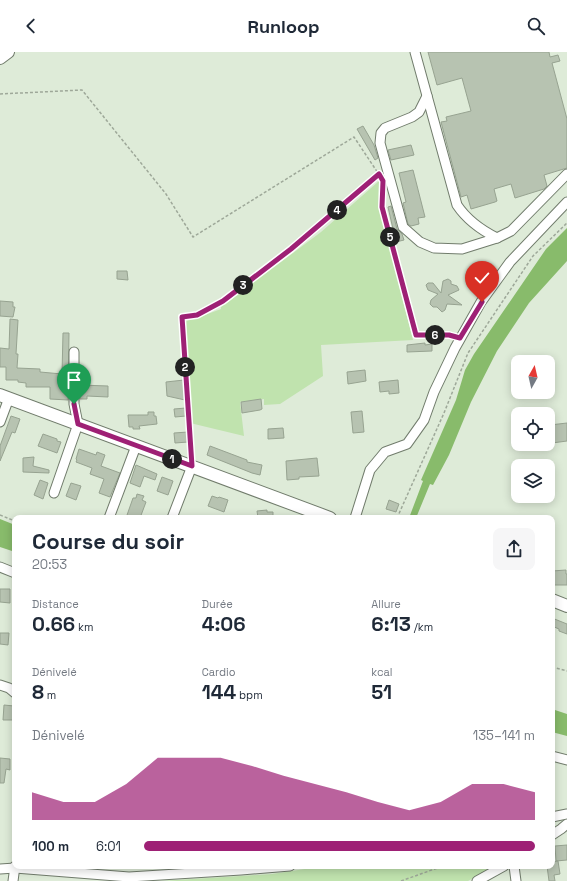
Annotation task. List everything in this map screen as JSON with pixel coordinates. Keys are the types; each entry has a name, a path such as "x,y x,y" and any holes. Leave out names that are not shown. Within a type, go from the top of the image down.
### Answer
{"main road":[{"path":"0,58 8,52"},
{"path":"4,397 322,515"},
{"path":"555,601 567,606"}],"street":[{"path":"416,52 457,205 465,216 474,224 483,231 497,238"},
{"path":"427,96 419,112 412,117 385,128 381,133 380,143 403,227 420,242 434,248 462,249 497,238 511,231 567,174"},
{"path":"356,515 370,470 385,452 408,444 424,420 434,392 460,338 482,302 510,262 567,202"},
{"path":"54,493 78,424 74,404 74,352"},
{"path":"0,422 4,397"},
{"path":"110,515 136,446"},
{"path":"173,515 192,466"},
{"path":"0,568 12,572"},
{"path":"0,685 12,690"},
{"path":"555,757 567,760"},
{"path":"555,816 567,814"},
{"path":"555,833 567,824"},
{"path":"0,869 12,867"},
{"path":"13,881 15,869"},
{"path":"38,869 129,877 253,869"},
{"path":"477,881 499,869"},
{"path":"514,869 516,881"}],"path":[{"path":"0,94 82,90 166,194 193,237 354,137 381,178"},
{"path":"192,466 182,317 197,315 223,301 314,230 379,174"},
{"path":"383,187 382,207 416,335 449,335 460,338"},
{"path":"398,515 444,413 468,353 533,256 567,223"},
{"path":"0,515 12,520"},
{"path":"555,668 567,671"},
{"path":"401,881 435,869"}],"shaded area":[{"path":"379,181 379,206 413,340 321,345 323,376 280,404 264,405 264,399 240,402 244,436 190,423 183,321 194,319 221,309 221,307 321,232"},
{"path":"567,228 567,261 529,303 497,351 471,402 449,455 433,485 430,484 417,515 410,515 423,481 421,480 456,400 465,370 474,354 546,249"},
{"path":"0,519 12,524 12,551 0,547"},
{"path":"555,710 567,714 567,736 555,733"},
{"path":"304,869 490,869 468,881 161,881 272,874"}],"building":[{"path":"428,52 549,52 550,57 558,55 560,61 552,63 567,119 567,168 544,175 547,186 544,189 515,198 511,184 494,189 497,201 471,209 467,195 461,197 441,122 447,121 446,117 471,111 462,78 437,85"},
{"path":"363,126 374,145 378,158 375,160 357,129"},
{"path":"411,145 414,155 391,160 388,150"},
{"path":"413,170 425,217 418,218 419,224 411,226 408,224 403,203 406,202 399,173"},
{"path":"391,206 397,229 402,234 404,240 396,242 388,207"},
{"path":"117,271 127,271 128,280 117,279"},
{"path":"448,279 451,281 451,284 457,286 459,290 448,295 462,305 447,304 445,310 442,312 437,307 433,307 430,304 431,300 438,294 428,290 426,285 428,283 433,283 441,293 443,281"},
{"path":"0,301 13,302 13,307 15,307 13,317 0,316"},
{"path":"10,319 18,320 16,354 18,354 17,368 40,369 40,372 62,374 63,333 69,333 68,400 50,399 50,387 26,387 26,383 18,382 18,380 6,380 6,367 0,367 0,348 9,349"},
{"path":"425,343 425,345 432,344 432,351 407,352 407,345"},
{"path":"365,370 366,381 348,384 347,372"},
{"path":"184,380 185,400 167,396 166,382"},
{"path":"398,380 399,393 389,394 389,391 380,392 379,382"},
{"path":"80,385 108,386 108,397 87,396 87,399 80,399"},
{"path":"261,399 262,409 242,413 241,402"},
{"path":"186,408 186,416 175,417 174,409"},
{"path":"362,411 364,432 353,433 351,412"},
{"path":"148,412 154,412 157,424 139,426 140,429 133,429 133,427 129,427 128,415 148,415"},
{"path":"11,416 20,419 15,433 12,432 0,461 0,446"},
{"path":"567,423 567,441 555,443 555,424"},
{"path":"283,428 284,438 268,439 268,429"},
{"path":"188,432 188,442 175,443 174,433"},
{"path":"43,434 61,442 57,453 38,446"},
{"path":"210,446 247,460 247,462 262,465 260,475 207,455"},
{"path":"79,449 96,455 97,452 105,455 101,466 120,473 110,497 99,493 104,479 90,474 92,468 76,462"},
{"path":"34,457 33,466 49,470 49,473 23,472 23,458"},
{"path":"317,458 319,476 299,477 299,479 287,480 286,461"},
{"path":"136,465 157,474 155,480 144,476 140,487 130,483"},
{"path":"162,477 173,481 168,495 157,491"},
{"path":"40,480 48,483 43,499 34,495"},
{"path":"71,483 81,486 76,500 66,496"},
{"path":"137,494 144,496 142,500 146,502 141,515 127,515 133,498 136,498"},
{"path":"212,496 228,500 224,512 208,506"},
{"path":"389,500 399,504 396,512 386,509"},
{"path":"267,510 267,512 273,512 273,515 258,515 257,511"},
{"path":"566,570 567,585 555,585 555,571"},
{"path":"0,589 10,589 10,603 0,602"},
{"path":"555,619 567,624 567,634 559,631 559,629 555,627"},
{"path":"0,633 9,633 8,645 0,644"},
{"path":"4,705 12,706 12,720 3,720"},
{"path":"0,758 10,759 10,770 6,769 4,783 0,783"},
{"path":"567,845 567,860 556,861 555,846"},
{"path":"558,861 560,874 554,875 555,881 549,881 547,869 555,869 555,862"}],"route":[{"path":"74,404 78,424 192,466 182,317 197,315 223,301 291,249 379,174 383,181 382,207 416,335 449,335 460,338 482,302"}]}
